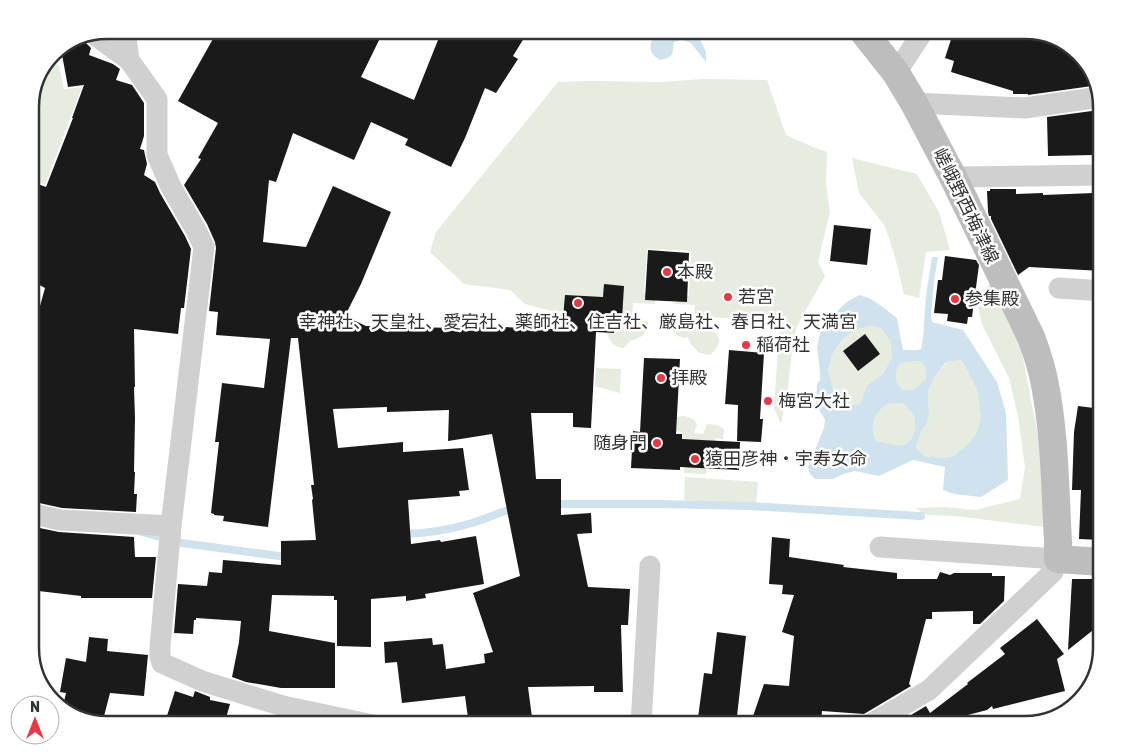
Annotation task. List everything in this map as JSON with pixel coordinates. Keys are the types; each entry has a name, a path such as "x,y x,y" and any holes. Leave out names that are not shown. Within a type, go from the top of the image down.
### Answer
{"main road":[{"name":"嵯峨野西梅津線","path":"869,39 896,73 914,103 1031,337 1046,385 1052,433 1058,559"},
{"path":"1058,559 1093,561"}],"street":[{"path":"100,39 129,60 157,99 157,155 171,188 204,247 171,526 160,647 162,663 202,681 283,706 330,716"},
{"path":"126,39 129,60"},
{"path":"896,73 918,39"},
{"path":"914,103 1025,108 1093,99"},
{"path":"952,177 1093,175"},
{"path":"1060,288 1093,290"},
{"path":"39,515 60,520 171,526"},
{"path":"880,547 1058,559 1053,572 929,690 884,716"},
{"path":"642,716 650,566"}],"shaded area":[{"path":"55,63 59,65 64,89 82,87 45,185 39,182 39,102 41,89"},
{"path":"703,79 767,80 786,135 827,152 826,184 830,212 818,262 825,276 797,326 781,424 774,408 780,320 694,317 695,305 675,304 676,295 689,296 691,251 647,249 644,293 656,294 655,304 633,303 632,315 552,311 525,304 510,290 464,284 430,252 436,232 558,82 660,82"},
{"path":"852,158 917,174 939,212 950,250 926,252 919,298 904,294 885,226 859,193"},
{"path":"991,283 1008,322 1020,343 1040,446 1044,527 955,516 927,515 915,508 944,507 975,510 1020,499 1025,467 1018,416 1009,378 982,324 978,307 982,291"},
{"path":"616,319 648,321 648,329 642,336 630,341 624,348 618,347 611,341 607,333 614,333"},
{"path":"673,324 708,327 718,336 719,344 710,355 699,353 690,343 688,337 677,336 673,332"},
{"path":"871,326 881,328 890,340 892,357 883,374 866,386 859,405 843,404 835,396 828,372 832,355 842,340 854,330"},
{"path":"959,359 962,361 977,390 981,418 977,432 970,442 954,456 943,458 924,456 916,449 922,428 927,424 929,415 928,392 934,378 947,362"},
{"path":"922,361 925,365 926,379 913,390 903,391 898,385 896,377 899,366 901,363"},
{"path":"596,368 621,369 620,393 595,386"},
{"path":"891,403 903,403 913,415 915,423 914,432 910,440 903,445 876,441 874,435 873,424 876,413"},
{"path":"684,416 693,419 697,424 694,433 703,434 707,424 717,425 724,429 723,439 715,438 714,447 707,446 706,474 684,473 686,453 682,452 683,432 674,431 677,417"},
{"path":"685,477 758,482 756,505 684,500"}],"water":[{"path":"653,39 700,39 706,52 706,62 691,43 682,40 674,42 672,54 660,60 652,53"},
{"path":"932,257 938,257 934,281 932,322 963,330 997,382 1006,413 1008,480 981,497 954,494 943,490 945,467 913,460 879,476 855,471 833,479 815,479 810,474 808,467 824,428 825,420 816,404 817,384 820,380 817,347 821,330 827,320 847,302 859,295 869,298 897,318 903,350 917,350 921,349 923,338 926,296","holes":["871,326 881,328 890,340 892,357 883,374 866,386 859,405 843,404 835,396 828,371 832,355 842,340 854,330","921,361 925,366 926,379 913,390 903,390 898,384 896,377 901,363","962,361 977,390 981,418 977,432 970,442 954,456 943,458 924,456 916,448 929,415 928,392 934,378 946,362","891,403 903,403 913,415 915,428 912,437 907,443 901,445 876,441 873,424 877,413"]}],"building":[{"path":"213,39 380,39 361,77 414,100 438,39 523,39 513,56 518,59 496,93 485,88 451,167 405,145 408,139 371,122 354,160 293,133 276,182 269,180 263,242 306,247 333,186 391,212 361,284 345,316 366,326 456,328 456,325 553,329 554,318 563,318 565,295 603,297 604,284 624,286 622,319 615,318 614,333 596,332 591,428 573,427 573,413 531,413 536,479 561,479 561,515 591,513 592,533 577,534 588,587 630,589 628,625 621,625 623,692 594,692 594,686 528,687 532,716 468,716 465,696 402,703 397,662 385,663 384,642 432,638 433,645 443,644 446,669 485,663 484,654 493,652 473,593 520,576 492,434 448,441 449,410 387,412 387,407 333,409 338,448 403,442 403,452 463,448 469,490 459,491 460,496 408,500 411,544 440,540 441,542 476,536 484,584 425,594 426,598 406,601 406,596 371,599 371,647 337,646 337,600 334,600 334,596 272,595 269,631 335,643 335,688 281,688 246,682 232,677 241,621 196,618 194,620 193,634 174,633 178,584 207,586 209,572 222,573 223,560 281,565 281,541 316,540 311,485 314,485 298,338 291,338 268,527 223,521 224,516 211,513 219,442 215,442 222,383 264,388 270,339 216,335 218,312 209,311 216,248 215,242 207,224 184,185 201,159 198,158 218,123 178,101"},
{"path":"951,39 1034,39 1063,50 1076,62 1090,86 1028,95 1013,94 1013,91 951,72 954,61 945,58"},
{"path":"85,42 91,48 89,55 113,64 120,69 116,80 132,85 144,103 144,136 140,149 144,150 147,164 144,175 155,182 191,249 184,308 181,308 178,334 134,329 134,494 137,494 136,512 62,508 39,503 39,310 45,288 39,285 39,184 46,187 84,85 68,87 62,56"},
{"path":"1092,111 1093,155 1048,156 1047,117"},
{"path":"990,189 1016,189 1016,194 1043,193 1043,195 1093,193 1093,271 1029,267 1018,275 991,216 989,216 987,191 990,191"},
{"path":"834,225 871,229 867,265 830,261"},
{"name":"本殿","path":"648,250 689,253 687,302 645,300"},
{"path":"945,256 976,260 979,265 972,317 968,317 967,324 947,321 948,314 934,313 938,280 942,280"},
{"path":"865,334 880,354 858,371 843,351"},
{"path":"729,350 764,353 760,419 763,419 761,442 737,441 738,405 725,404"},
{"path":"644,358 680,359 676,434 682,434 682,439 740,442 739,470 680,467 680,470 631,468 633,431 640,432"},
{"path":"1078,406 1093,408 1093,540 1079,539 1081,490 1072,490 1074,432"},
{"path":"39,528 59,532 134,537 135,557 156,557 152,598 81,598 81,596 39,591"},
{"path":"772,537 790,539 789,557 844,565 843,567 897,573 897,579 937,579 940,572 950,575 954,573 992,573 992,576 1005,576 1004,601 980,624 973,624 973,611 932,612 932,619 926,619 909,684 911,686 864,714 822,711 822,716 753,716 764,684 789,686 794,636 782,632 794,595 782,594 783,585 769,584"},
{"path":"1072,579 1093,579 1093,630 1068,650"},
{"path":"1037,619 1064,654 1057,659 1065,691 993,709 992,706 987,710 964,716 909,716 926,706 930,713 1005,654 1000,648"},
{"path":"717,632 746,636 737,716 698,716 704,673 712,674"},
{"path":"89,637 108,639 107,651 148,655 144,696 110,693 104,716 85,713 69,705 64,701 66,693 60,692 66,658 86,662"},
{"path":"175,691 193,697 195,691 210,697 210,700 230,704 227,716 167,716"}],"waterway":[{"path":"553,504 748,506 921,516"},
{"path":"402,534 455,528 517,508"},
{"path":"142,532 182,543 291,556"}],"place":[{"name":"本殿","path":"667,272"},
{"name":"若宮","path":"728,297"},
{"name":"参集殿","path":"955,299"},
{"name":"幸神社、天皇社、愛宕社、薬師社、住吉社、厳島社、春日社、天満宮","path":"578,303"},
{"name":"稲荷社","path":"746,345"},
{"name":"拝殿","path":"661,378"},
{"name":"梅宮大社","path":"768,401"},
{"name":"随身門","path":"657,443"},
{"name":"猿田彦神・宇寿女命","path":"695,459"}]}
